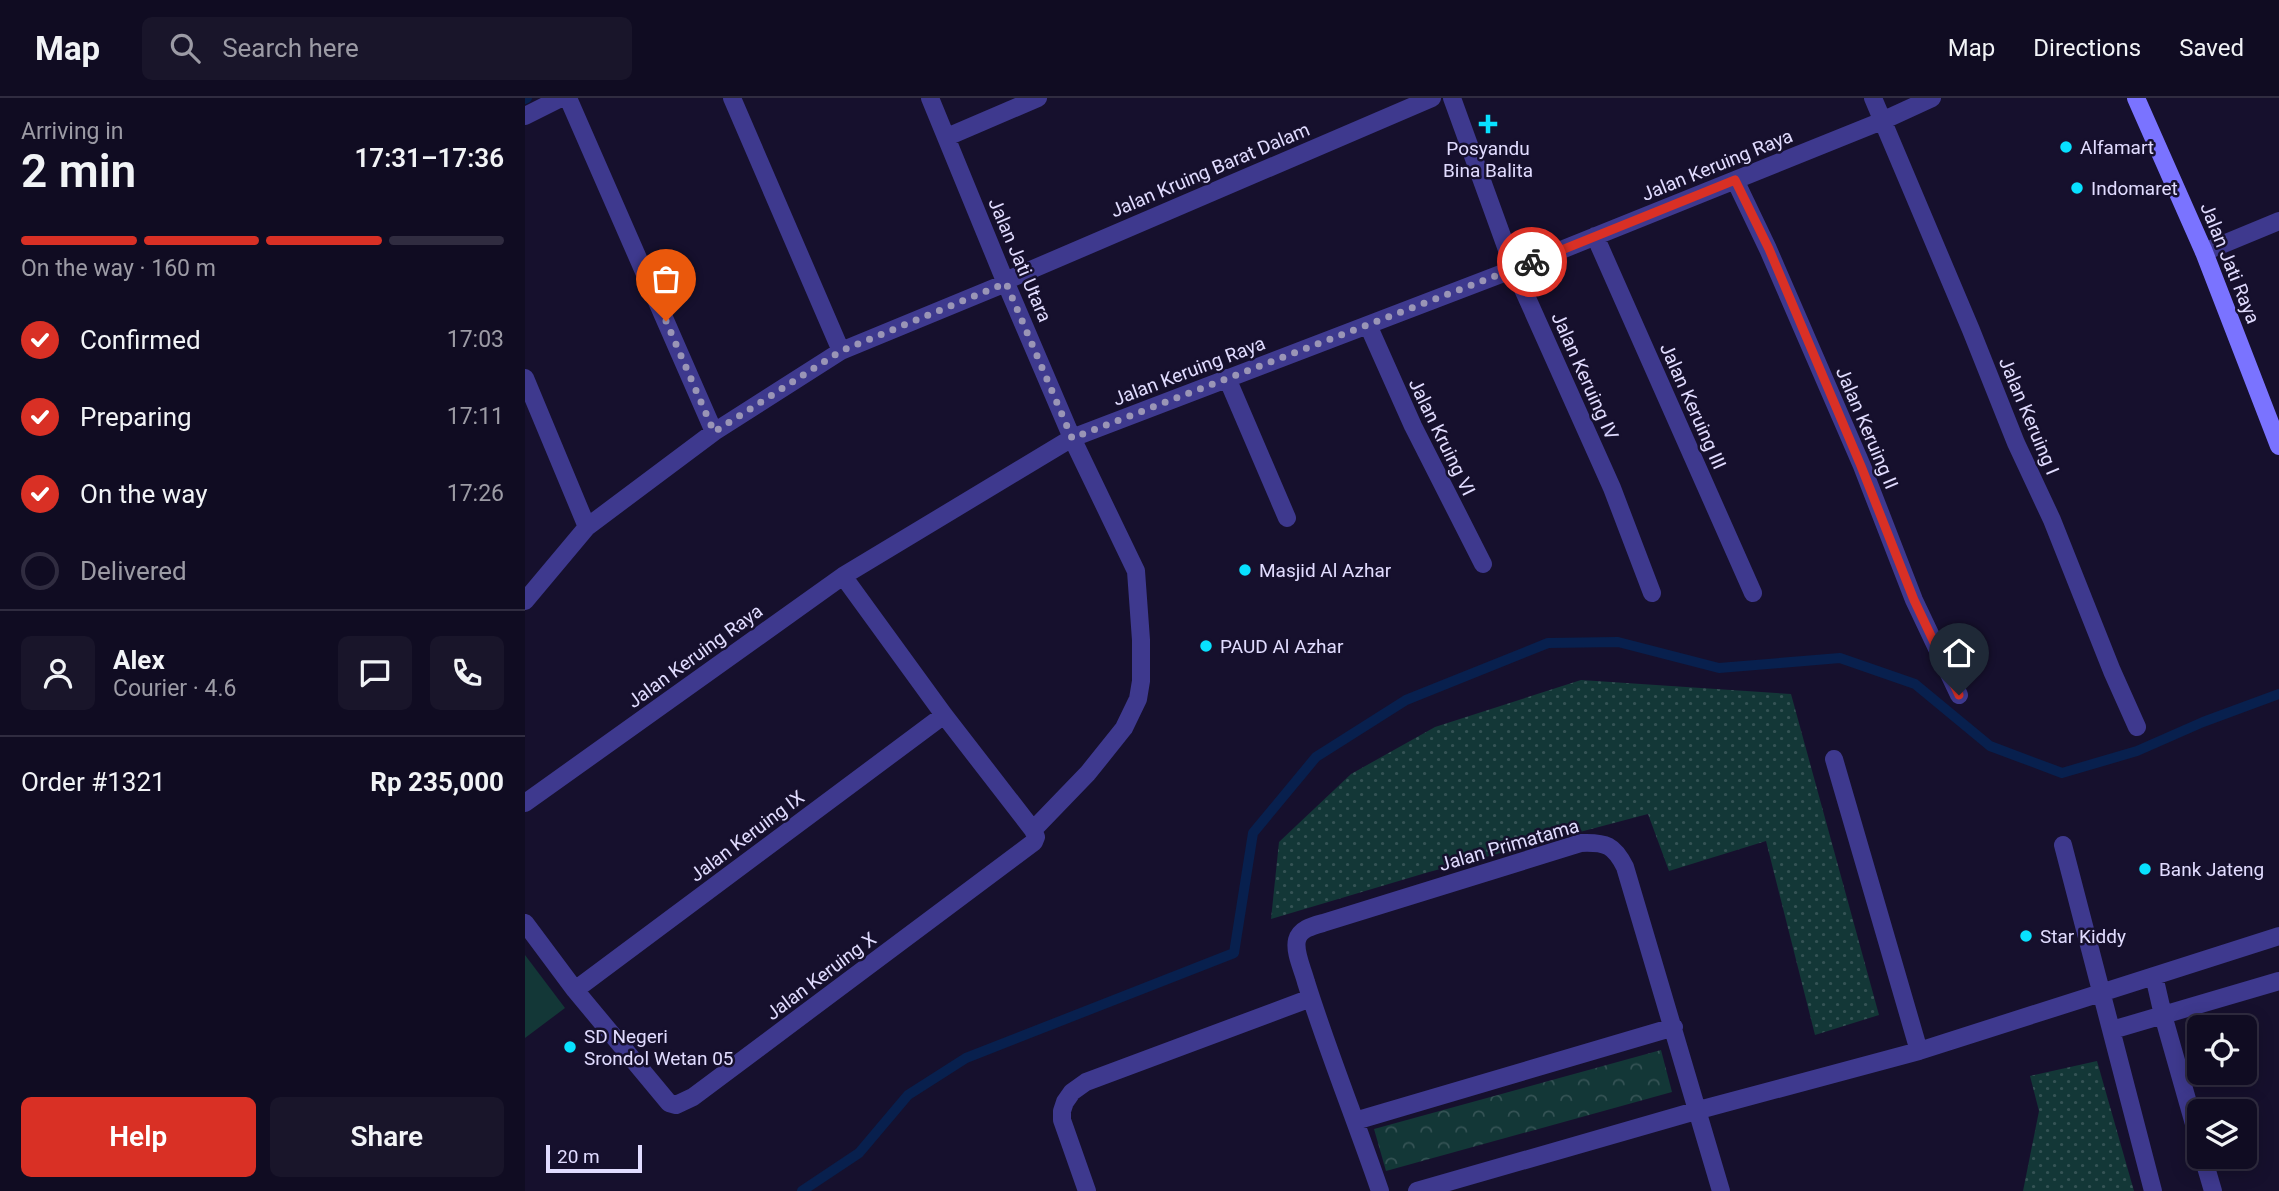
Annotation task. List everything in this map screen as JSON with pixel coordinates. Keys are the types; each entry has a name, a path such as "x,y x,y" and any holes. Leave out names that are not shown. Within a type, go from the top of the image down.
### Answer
{"street":[{"path":"525,116 561,98"},
{"path":"568,98 714,432"},
{"path":"732,98 841,351"},
{"name":"Jalan Jati Utara","path":"930,98 1072,438 1136,571 1142,640 1138,699 1124,728 1088,773 1033,830"},
{"path":"947,137 1038,98"},
{"name":"Jalan Kruing Barat Dalam","path":"525,600 587,527 714,432 841,351 1432,98"},
{"name":"Jalan Keruing IV","path":"1451,98 1514,269 1612,488 1652,593"},
{"name":"Jalan Keruing I","path":"1873,98 2137,727"},
{"name":"Jalan Keruing Raya","path":"525,803 843,576 1072,438 1514,269 1882,121 1932,98"},
{"name":"Jalan Jati Raya","path":"2136,98 2204,252 2279,446"},
{"name":"Jalan Keruing II","path":"1735,180 1769,249 1861,466 1914,600 1959,695"},
{"path":"2204,252 2279,221"},
{"name":"Jalan Keruing III","path":"1595,236 1753,593"},
{"name":"Jalan Kruing VI","path":"1368,325 1413,426 1483,564"},
{"path":"525,378 587,527"},
{"path":"1227,379 1287,518"},
{"path":"843,576 944,715 1033,830"},
{"name":"Jalan Keruing IX","path":"575,990 944,715"},
{"path":"1834,760 1919,1051"},
{"name":"Jalan Keruing X","path":"525,923 575,990 669,1103 676,1105 681,1104 1002,867 1034,842 1033,830"},
{"name":"Jalan Primatama","path":"1380,1191 1311,998 1296,943 1300,934 1308,928 1581,843 1599,842 1619,855 1625,867 1721,1191"},
{"path":"2063,845 2153,1191"},
{"path":"1417,1191 1699,1110 1919,1051 2279,936"},
{"path":"2154,976 2187,1099"},
{"path":"2112,1030 2279,981"},
{"path":"1087,1191 1062,1121 1062,1111 1072,1092 1100,1076 1311,998"},
{"path":"1355,1121 1674,1027"},
{"path":"2207,1169 2213,1191"}],"green space":[{"path":"1581,680 1791,694 1879,1015 1815,1035 1766,841 1669,871 1648,814 1429,872 1271,919 1279,842 1351,774 1435,727"},
{"path":"525,955 565,1008 525,1038"},
{"path":"1661,1050 1672,1092 1386,1171 1374,1129"},
{"path":"2097,1061 2134,1191 2023,1191 2039,1111 2030,1076"}],"waterway":[{"path":"802,1191 859,1153 908,1095 966,1058 1234,953 1253,833 1316,757 1406,700 1548,643 1618,642 1719,668 1840,658 1915,684 1990,746 2062,773 2137,751 2203,722 2279,694"}],"way so far":[{"path":"666,321 714,432 841,351 1006,283 1072,438 1532,262"}],"place":[{"name":"Posyandu Bina Balita","path":"1488,124"},
{"name":"Alfamart","path":"2066,147"},
{"name":"Indomaret","path":"2077,188"},
{"name":"Masjid Al Azhar","path":"1245,570"},
{"name":"PAUD Al Azhar","path":"1206,646"},
{"name":"Bank Jateng","path":"2145,869"},
{"name":"Star Kiddy","path":"2026,936"},
{"name":"SD Negeri Srondol Wetan 05","path":"570,1047"}],"route":[{"path":"1532,262 1735,180 1769,249 1887,526 1914,600 1959,695"}]}
